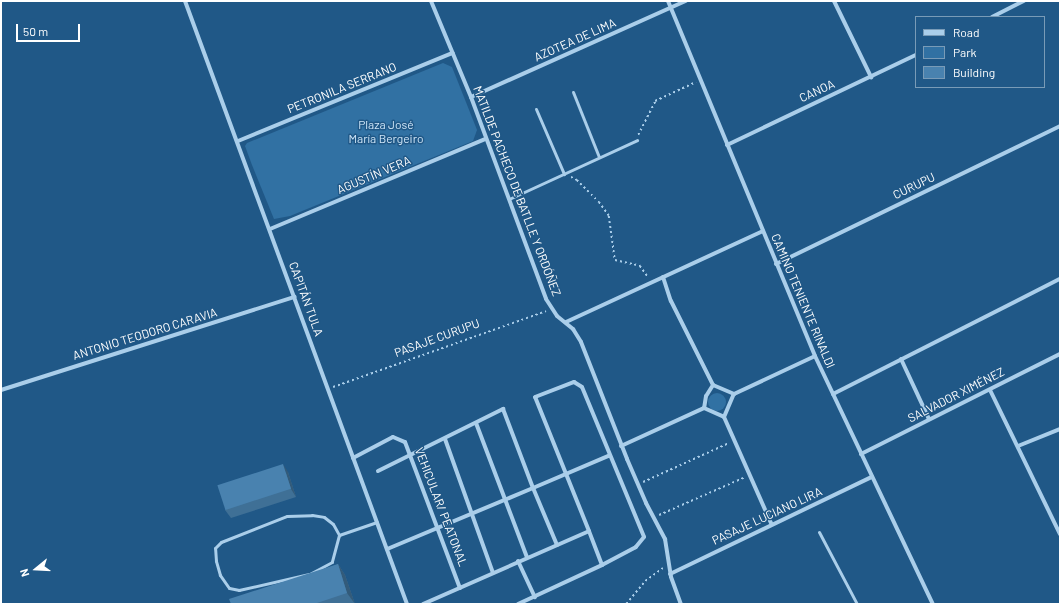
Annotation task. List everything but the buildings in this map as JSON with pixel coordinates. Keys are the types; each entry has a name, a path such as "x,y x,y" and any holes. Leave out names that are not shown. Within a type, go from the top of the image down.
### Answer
{"street":[{"name":"CAPITÁN TULA","path":"185,1 330,389 353,458 407,604"},
{"name":"MATILDE PACHECO DE BATLLE Y ORDÓÑEZ","path":"431,1 471,97 552,309 566,322 581,342 638,485 667,546 670,574 681,604"},
{"name":"CAMINO TENIENTE RINALDI","path":"668,1 699,80 815,356 933,604"},
{"name":"AZOTEA DE LIMA","path":"471,97 686,1"},
{"path":"834,1 871,77"},
{"path":"994,16 1024,1"},
{"name":"PETRONILA SERRANO","path":"238,141 453,53"},
{"name":"CANOA","path":"727,145 915,55"},
{"name":"CURUPU","path":"776,264 1060,126"},
{"name":"AGUSTÍN VERA","path":"270,229 486,139"},
{"path":"566,322 663,276 763,232"},
{"path":"663,276 671,301 713,385 734,394"},
{"path":"833,394 1060,279"},
{"name":"ANTONIO TEODORO CARAVIA","path":"1,390 295,297"},
{"name":"SALVADOR XIMÉNEZ","path":"861,454 1060,354"},
{"path":"771,523 733,441 724,417 734,394 815,356"},
{"path":"901,359 929,419"},
{"path":"518,604 602,565 636,547 644,537 608,456 582,387 574,382 535,397 602,565"},
{"path":"704,408 706,396 713,385"},
{"path":"990,390 1060,534"},
{"path":"378,471 445,439 503,408 533,488 557,545"},
{"path":"622,446 704,408 724,417"},
{"path":"476,423 527,557"},
{"path":"1018,446 1060,429"},
{"name":"VEHICULAR/ PEATONAL","path":"353,458 393,437 405,442 439,528 460,588"},
{"path":"445,439 493,573"},
{"path":"387,548 506,501 566,472 608,456"},
{"name":"PASAJE LUCIANO LIRA","path":"670,574 771,523 800,512 872,477"},
{"path":"423,604 589,531"},
{"path":"518,561 535,597"}],"lane":[{"path":"573,92 599,157"},
{"path":"536,109 564,174"},
{"path":"509,199 636,140"},
{"path":"312,515 324,517 333,524 339,535 332,562 309,574 239,590 229,588 220,575 215,548 221,542 287,516 312,515"},
{"path":"339,535 377,522"},
{"path":"819,532 857,604"}],"path":[{"path":"636,140 655,101 699,80"},
{"path":"564,174 577,180 609,216 616,260 640,266 651,282"},
{"name":"PASAJE CURUPU","path":"330,389 461,339 552,309"},
{"path":"638,485 733,441"},
{"path":"654,518 749,475"},
{"path":"626,604 645,581 663,568 670,574"}],"green space":[{"name":"Plaza José María Bergeiro","path":"443,63 452,67 477,130 473,141 290,216 274,219 245,146 247,143"},
{"path":"713,393 721,393 726,398 724,409 721,411 713,411 708,406 708,398"}]}
